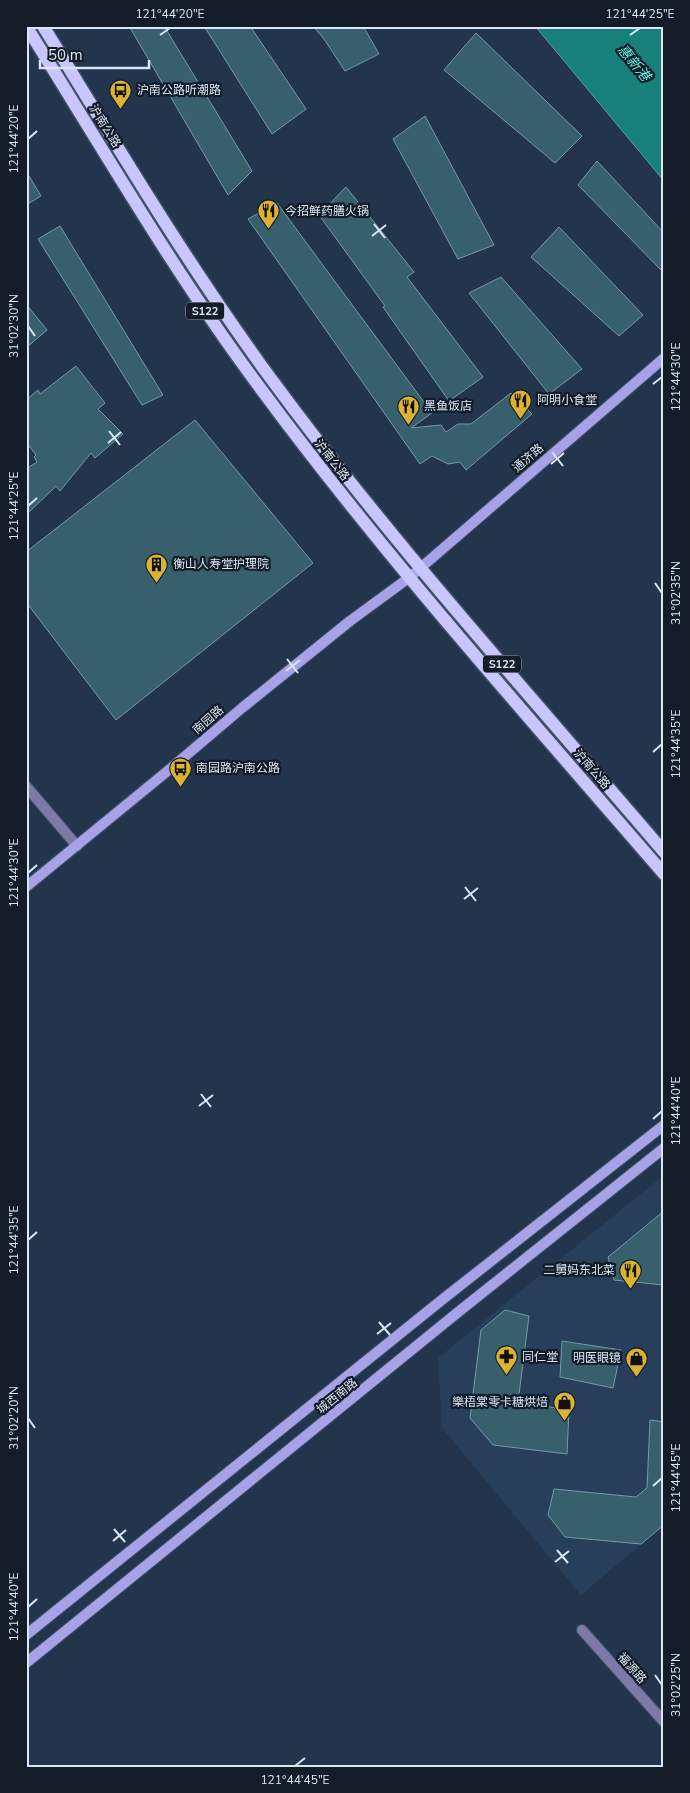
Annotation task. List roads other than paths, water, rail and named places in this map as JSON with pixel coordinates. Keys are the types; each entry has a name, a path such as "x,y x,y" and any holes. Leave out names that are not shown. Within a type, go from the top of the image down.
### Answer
{"main road":[{"name":"沪南公路","path":"26,26 217,329 259,387 336,487 410,577 664,874"},
{"name":"沪南公路","path":"43,26 195,269 247,345 347,478 421,568 664,852"},
{"name":"通济路","path":"410,577 664,358"},
{"name":"南园路","path":"26,887 257,696 350,621 410,577"},
{"name":"城西南路","path":"26,1635 428,1311 664,1125"},
{"name":"城西南路","path":"26,1663 664,1148"}],"street":[{"path":"26,786 77,846"},
{"name":"福源路","path":"582,1630 664,1722"}],"water":[{"name":"惠新港","path":"535,26 663,26 664,181"}],"place":[{"name":"沪南公路听潮路","path":"121,109"},
{"name":"今招鲜药膳火锅","path":"269,230"},
{"name":"阿明小食堂","path":"521,419"},
{"name":"黑鱼饭店","path":"408,425"},
{"name":"衡山人寿堂护理院","path":"157,583"},
{"name":"南园路沪南公路","path":"180,787"},
{"name":"二舅妈东北菜","path":"631,1289"},
{"name":"同仁堂","path":"506,1376"},
{"name":"明医眼镜","path":"637,1377"},
{"name":"樂梧棠零卡糖烘焙","path":"564,1421"}]}
